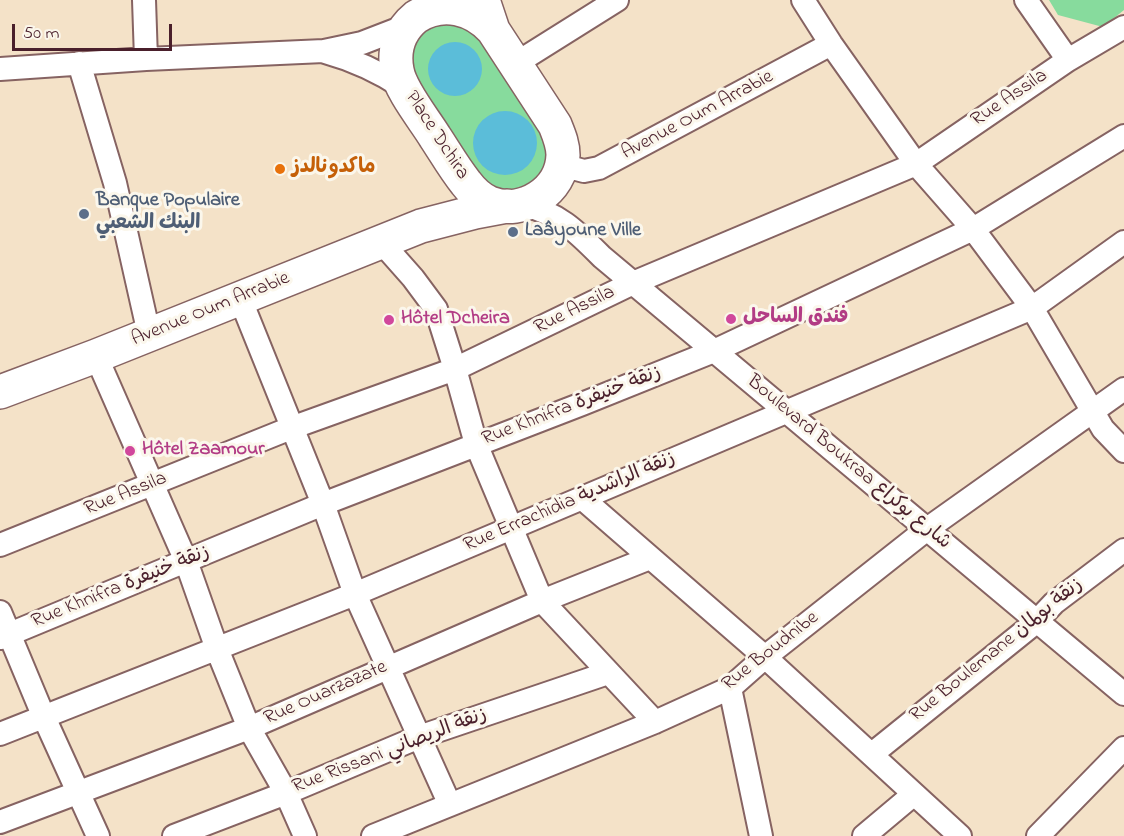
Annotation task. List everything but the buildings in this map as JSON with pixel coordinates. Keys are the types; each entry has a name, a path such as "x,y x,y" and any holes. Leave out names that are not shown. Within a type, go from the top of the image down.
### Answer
{"street":[{"path":"144,0 146,59"},
{"path":"515,64 617,0"},
{"path":"803,0 831,45 916,164 973,229 1032,308 1103,429 1124,451"},
{"path":"1026,0 1068,60"},
{"path":"0,69 146,59 324,51 362,43 433,8 450,6 467,9 482,18 488,15 515,64 555,125 561,140 563,157 550,187 538,198 515,206"},
{"name":"Place Dchira","path":"417,14 398,41 395,57 397,73 404,88 465,182 476,195 490,203 515,206"},
{"name":"Rue Assila","path":"0,545 291,428 455,369 633,283 916,164 1068,60 1124,27"},
{"name":"Avenue Oum Arrabie","path":"558,173 599,168 831,45"},
{"path":"324,51 363,64 404,88"},
{"path":"79,63 116,183 149,334"},
{"name":"Rue Khnifra زنقة خنيفرة","path":"4,636 323,504 714,351 973,229 1124,136"},
{"name":"Avenue Oum Arrabie","path":"421,226 447,196 451,183 451,170 447,154"},
{"name":"Boulevard Boukraa شارع بوكراع","path":"558,173 560,202 574,229"},
{"name":"Avenue Oum Arrabie","path":"0,392 421,226 475,212 515,206"},
{"name":"Boulevard Boukraa شارع بوكراع","path":"515,206 548,212 574,229 602,257 1124,694"},
{"name":"Rue Errachidia زنقة الراشدية","path":"0,734 43,715 355,594 1032,308 1124,242"},
{"path":"382,243 413,278 436,309 476,444 542,601 655,722"},
{"path":"240,298 323,504 355,594 450,805"},
{"path":"96,356 186,561 217,649 249,728 286,792 305,836"},
{"name":"Rue Boudnibe","path":"373,836 655,722 730,688 765,657 927,529 1093,413 1124,388"},
{"path":"583,499 765,657 960,836"},
{"name":"Rue Boulemane زنقة بولمان","path":"872,754 1036,622 1054,603 1124,550"},
{"name":"Rue Ouarzazate","path":"0,822 249,728 542,601 650,558"},
{"path":"0,612 4,636 98,836"},
{"name":"Rue Rissani زنقة الريصاني","path":"174,836 419,737 608,673"},
{"path":"730,688 761,836"},
{"path":"1038,836 1124,748"},
{"path":"864,836 914,794"}],"green space":[{"path":"1049,0 1124,0 1124,10 1103,27 1058,15"},
{"path":"436,21 472,27 545,131 549,169 521,194 485,185 413,81 409,46"}],"water":[{"path":"455,42 465,44 474,50 480,59 482,69 480,79 474,88 465,94 455,96 445,94 436,88 430,79 428,69 430,59 436,50 445,44"},
{"path":"505,111 523,116 528,120 532,125 537,143 532,161 528,166 523,170 505,175 487,170 482,166 478,161 473,143 478,125 482,120 487,116"}],"place":[{"name":"ماكدونالدز","path":"280,169"},
{"name":"Banque Populaire البنك الشعبي","path":"84,214"},
{"name":"Laâyoune Ville","path":"513,232"},
{"name":"فندق الساحل","path":"731,319"},
{"name":"Hôtel Dcheira","path":"389,320"},
{"name":"Hôtel Zaamour","path":"130,451"}]}
